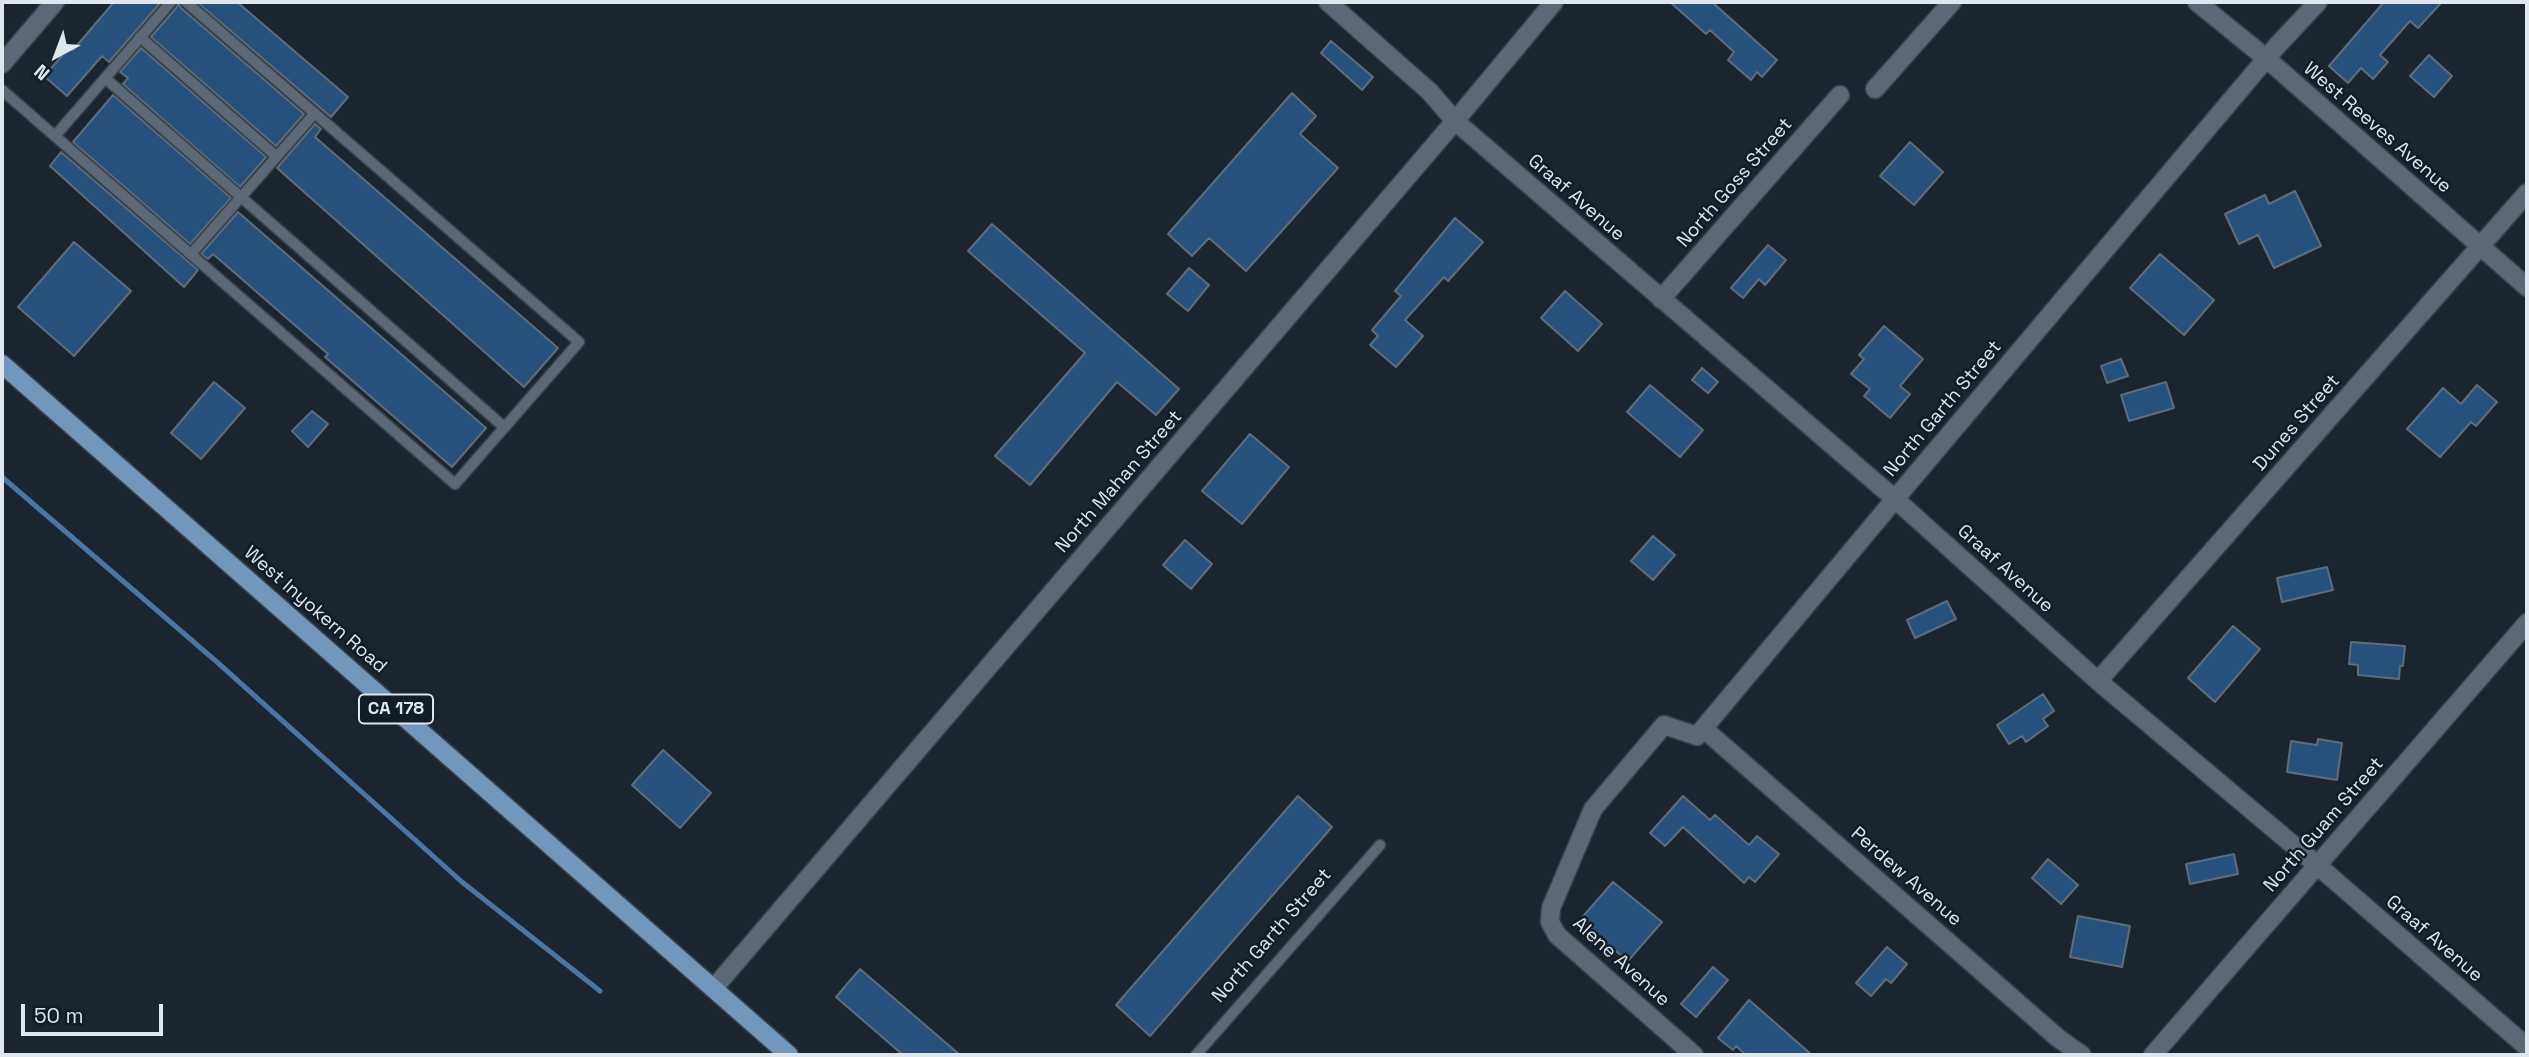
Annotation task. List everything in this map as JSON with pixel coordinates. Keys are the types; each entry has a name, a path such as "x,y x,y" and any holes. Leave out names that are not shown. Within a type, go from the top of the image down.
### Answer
{"main road":[{"name":"West Inyokern Road","path":"2,364 789,1055"}],"street":[{"path":"2,64 55,2"},
{"name":"Graaf Avenue","path":"1328,2 1430,92 1455,121 1895,499 2098,681 2317,865 2527,1047"},
{"name":"North Mahan Street","path":"714,988 1555,2"},
{"path":"1875,89 1952,2"},
{"name":"West Reeves Avenue","path":"2197,2 2267,59 2527,287"},
{"name":"North Garth Street","path":"1704,729 1895,499 2318,2"},
{"name":"North Goss Street","path":"1661,299 1840,95"},
{"name":"Dunes Street","path":"2098,681 2527,193"},
{"name":"North Guam Street","path":"2153,1055 2527,623"},
{"name":"Alene Avenue","path":"1695,1055 1557,935 1550,922 1550,908 1592,809 1664,725 1697,736 1704,729"},
{"name":"Perdew Avenue","path":"1704,729 2058,1038 2082,1055"}],"lane":[{"path":"55,136 171,2"},
{"path":"2,90 455,484 579,342 186,2"},
{"path":"140,37 276,156"},
{"path":"105,79 504,427"},
{"path":"191,254 315,113"},
{"name":"North Garth Street","path":"1196,1055 1380,845"}],"building":[{"path":"114,2 161,2 109,62 102,56 67,96 44,76 69,48 73,50"},
{"path":"178,2 181,8 304,114 276,146 151,37 177,7"},
{"path":"197,2 237,2 348,97 331,117"},
{"path":"1670,2 1712,2 1777,60 1762,77 1757,72 1751,80 1728,60 1734,52 1710,30 1706,34"},
{"path":"2384,2 2442,2 2418,28 2410,21 2380,55 2388,62 2373,79 2361,68 2348,83 2329,66"},
{"path":"1331,41 1373,77 1362,90 1321,53"},
{"path":"141,48 266,157 240,187 123,84 128,78 120,72"},
{"path":"2429,55 2452,76 2434,97 2410,76"},
{"path":"1292,93 1316,116 1300,134 1338,168 1246,271 1209,238 1192,256 1168,234"},
{"path":"113,95 231,198 190,244 73,142"},
{"path":"315,124 321,129 315,137 558,348 524,387 277,168"},
{"path":"1910,142 1943,172 1914,205 1880,176"},
{"path":"61,152 198,270 184,287 50,166"},
{"path":"2295,191 2321,246 2274,268 2258,235 2239,244 2225,214 2265,195 2269,204"},
{"path":"238,212 486,428 452,467 325,357 328,354 213,254 208,259 201,254"},
{"path":"1455,218 1483,242 1448,281 1444,277 1405,320 1423,336 1396,367 1370,345 1378,336 1372,330 1401,296 1395,291"},
{"path":"992,224 1179,389 1156,415 1117,382 1030,485 995,456 1085,353 968,251"},
{"path":"74,242 131,291 74,356 18,307"},
{"path":"1768,245 1786,260 1765,285 1759,279 1743,298 1731,288"},
{"path":"2160,254 2214,300 2184,335 2130,288"},
{"path":"1189,268 1209,285 1188,311 1167,294"},
{"path":"1565,291 1602,324 1578,351 1541,318"},
{"path":"1884,326 1923,359 1900,386 1910,394 1890,418 1864,396 1870,389 1851,374 1864,359 1859,355"},
{"path":"2121,359 2128,376 2107,383 2101,366"},
{"path":"1702,368 1718,382 1708,393 1692,380"},
{"path":"214,382 245,408 201,459 171,433"},
{"path":"2166,382 2174,408 2129,421 2121,395"},
{"path":"1650,385 1703,430 1680,457 1627,412"},
{"path":"2477,385 2497,402 2476,426 2471,422 2440,457 2407,429 2443,388 2461,404"},
{"path":"312,411 328,424 308,447 292,431"},
{"path":"1250,434 1289,467 1242,524 1202,491"},
{"path":"1653,536 1675,555 1653,580 1631,561"},
{"path":"1185,540 1212,564 1191,589 1163,565"},
{"path":"2327,567 2333,590 2282,602 2277,578"},
{"path":"1947,601 1956,619 1915,638 1907,620"},
{"path":"2233,626 2260,649 2215,702 2188,678"},
{"path":"2351,642 2405,646 2399,679 2358,675 2358,665 2349,664"},
{"path":"2043,694 2054,711 2043,719 2048,726 2026,742 2022,736 2009,744 1997,725"},
{"path":"2318,739 2342,743 2337,780 2287,772 2291,741 2317,745"},
{"path":"663,750 711,793 680,828 632,785"},
{"path":"1298,796 1332,827 1150,1036 1116,1005"},
{"path":"1683,796 1710,820 1715,815 1749,845 1757,836 1779,854 1755,882 1749,877 1744,883 1683,827 1665,846 1650,833"},
{"path":"2234,854 2238,874 2190,884 2186,864"},
{"path":"2048,859 2078,885 2061,904 2032,878"},
{"path":"1613,882 1662,922 1628,961 1579,921"},
{"path":"2078,916 2130,926 2122,967 2070,957"},
{"path":"1887,947 1907,964 1891,983 1886,979 1871,996 1856,983"},
{"path":"1713,967 1728,980 1696,1017 1681,1004"},
{"path":"860,969 960,1055 903,1055 836,997"},
{"path":"1749,1000 1812,1055 1746,1055 1736,1046 1733,1050 1718,1038"}],"waterway":[{"path":"2,477 217,662 462,882 600,991"}]}
